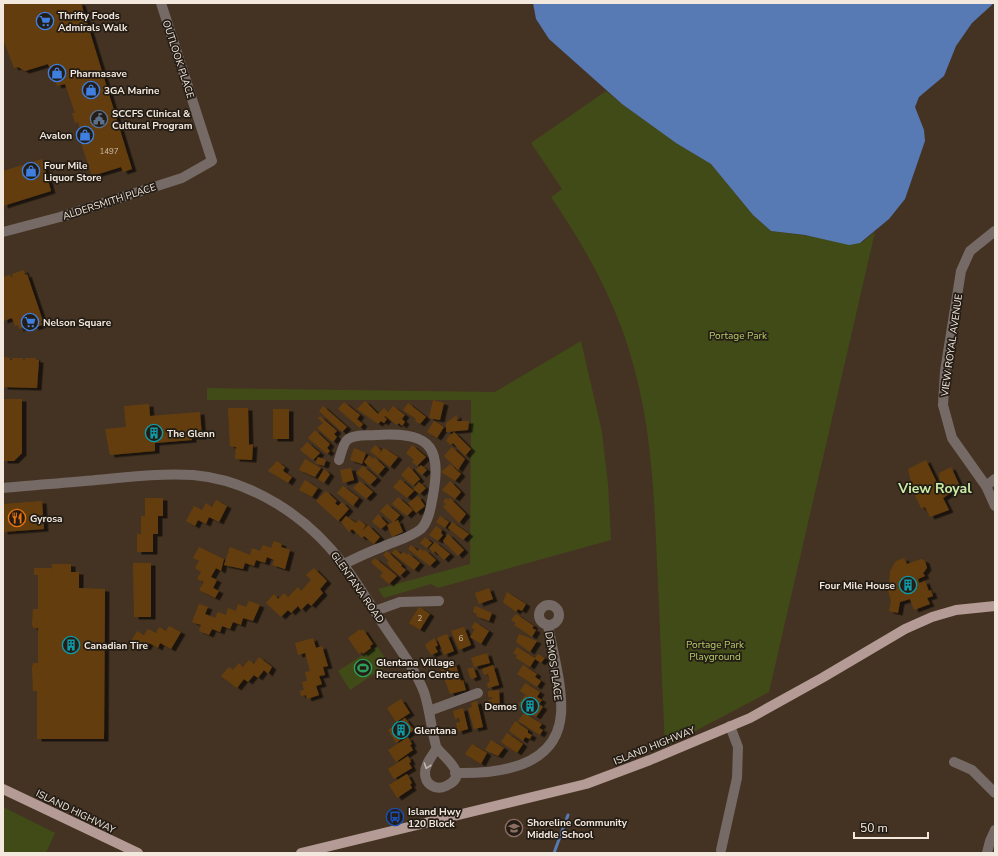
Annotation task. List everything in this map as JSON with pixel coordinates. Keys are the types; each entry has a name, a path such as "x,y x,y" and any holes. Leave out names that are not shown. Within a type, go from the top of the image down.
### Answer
{"main road":[{"name":"ISLAND HIGHWAY","path":"301,853 586,784 643,763 750,718 905,629 925,620 956,610 995,606"},
{"name":"ISLAND HIGHWAY","path":"3,789 125,851 138,853"}],"street":[{"name":"OUTLOOK PLACE","path":"161,3 212,161"},
{"name":"ALDERSMITH PLACE","path":"3,232 60,217 182,178 212,161"},
{"name":"VIEW ROYAL AVENUE","path":"995,231 970,251 961,271 945,371 943,405 952,438 986,486 995,506"},
{"path":"339,460 346,441 352,437 399,434 421,439 430,447 434,456 435,471 435,486 432,504 422,528 411,536 380,547 344,564"},
{"name":"GLENTANA ROAD","path":"3,488 160,475 193,475 217,479 248,489 269,499 296,516 314,530 344,564 418,678 429,711 437,748"},
{"path":"986,486 995,479"},
{"path":"375,611 400,602 439,601"},
{"name":"DEMOS PLACE","path":"455,773 479,773 518,767 536,758 549,745 558,728 561,714 560,694 548,626"},
{"path":"429,711 478,693"},
{"path":"721,850 737,778 738,747 730,726"},
{"path":"437,748 450,760 455,773 455,777 451,784 442,788 434,787 428,783 425,775 425,767 437,748"},
{"path":"954,762 972,770 995,793"},
{"path":"987,853 995,830"}],"green space":[{"name":"Portage Park","path":"606,91 676,143 711,164 753,215 771,231 861,243 875,232 769,692 665,747 653,481 642,400 628,347 605,288 585,251 551,197 562,189 531,143"},
{"path":"581,341 602,432 608,484 611,540 438,588 431,584 384,598 378,589 470,564 471,400 207,400 207,388 495,392"},
{"name":"Glentana Village Recreation Centre","path":"377,646 389,664 350,690 338,671"},
{"path":"3,807 55,833 46,853 3,853"}],"water":[{"path":"533,3 994,3 972,23 956,46 944,76 919,97 915,107 924,130 925,141 905,199 889,219 860,243 849,245 805,235 771,231 753,215 711,164 676,143 622,104 549,39 536,19"}],"building":[{"path":"3,3 81,3 132,169 123,172 121,167 92,176 80,140 83,139 78,122 75,123 72,113 75,113 65,84 57,86 48,64 25,71 18,67 14,68 3,39"},
{"path":"42,159 51,191 3,206 3,171"},
{"path":"24,270 25,275 27,274 43,321 41,321 42,325 34,328 33,325 30,325 19,329 18,325 15,326 12,318 3,321 3,303 6,302 3,302 3,277 10,275 13,277 12,274"},
{"path":"3,357 10,358 10,360 12,360 12,358 23,358 23,360 25,360 25,358 36,358 36,360 39,360 37,388 3,387"},
{"path":"3,399 22,399 22,453 14,461 3,461"},
{"path":"433,400 444,403 440,420 429,418"},
{"path":"365,401 378,414 384,408 388,412 393,406 405,415 402,419 405,422 402,426 399,423 397,425 385,416 384,417 387,419 384,423 381,421 378,424 357,409"},
{"path":"344,402 360,415 357,419 363,424 360,428 338,409"},
{"path":"408,403 426,417 420,424 415,421 416,419 403,410"},
{"name":"The Glenn","path":"149,404 150,416 200,412 202,437 192,437 192,440 155,443 155,451 110,455 105,429 126,427 124,406"},
{"path":"323,406 347,427 342,432 319,411"},
{"path":"228,408 248,408 249,445 253,444 252,460 235,459 236,447 230,446"},
{"path":"273,409 289,409 289,439 273,439"},
{"path":"457,415 457,421 469,421 468,430 446,432 446,423"},
{"path":"320,416 337,431 334,434 337,437 333,442 317,428 323,423 318,418"},
{"path":"434,421 444,427 437,438 427,432"},
{"path":"315,430 330,444 327,448 330,451 327,454 308,438"},
{"path":"454,432 471,449 465,456 453,443 451,445 446,441 450,434 451,435"},
{"path":"307,442 320,453 313,460 300,450"},
{"path":"375,445 381,450 378,454 384,448 398,457 390,467 370,451"},
{"path":"412,445 426,457 417,466 412,462 414,460 406,453"},
{"path":"452,447 465,459 458,470 444,456"},
{"path":"354,448 366,453 362,464 350,460"},
{"path":"369,455 373,459 374,457 385,467 378,475 364,462"},
{"path":"318,457 326,460 324,466 315,463"},
{"path":"305,459 321,468 315,477 299,470"},
{"path":"926,460 938,485 940,484 939,473 951,467 959,484 953,487 955,490 943,498 949,510 930,517 925,507 921,508 913,491 908,469"},
{"path":"277,461 285,467 283,471 292,477 288,483 268,471"},
{"path":"450,464 461,474 455,481 441,472"},
{"path":"421,465 427,470 422,475 416,470"},
{"path":"363,466 377,478 370,485 356,473"},
{"path":"409,466 420,479 413,486 401,475"},
{"path":"351,468 354,480 343,483 340,470"},
{"path":"324,469 330,474 324,483 318,479"},
{"path":"400,479 414,491 407,498 393,487"},
{"path":"305,480 318,488 312,497 299,490"},
{"path":"360,481 373,492 366,499 353,488"},
{"path":"450,481 461,492 455,499 442,490"},
{"path":"419,482 426,488 420,494 413,489"},
{"path":"343,486 359,498 353,506 337,493"},
{"path":"326,491 337,501 335,503 338,506 342,502 349,509 338,521 316,501"},
{"path":"418,496 425,506 416,513 408,503"},
{"path":"398,497 413,510 407,516 392,504"},
{"path":"145,498 163,498 163,516 158,516 158,534 153,534 153,552 137,552 137,534 141,534 141,516 145,516"},
{"path":"446,498 448,500 450,498 466,514 459,523 443,507 446,504 443,502"},
{"path":"216,500 227,506 219,522 209,517 206,524 198,520 195,526 186,521 194,506 202,510 206,503 212,507"},
{"path":"42,501 44,529 3,532 3,504"},
{"path":"387,504 400,515 394,522 398,520 403,532 392,537 387,525 393,522 380,511"},
{"path":"378,514 387,524 381,529 372,522"},
{"path":"346,516 356,523 359,520 366,525 362,531 368,525 380,537 374,544 364,536 362,538 352,529 349,532 341,522"},
{"path":"440,516 449,522 445,528 436,522"},
{"path":"452,522 469,534 463,540 448,528"},
{"path":"436,526 442,530 441,533 443,535 438,541 429,535"},
{"path":"448,534 464,550 458,556 443,541"},
{"path":"425,537 432,543 427,548 420,543"},
{"path":"274,541 282,544 281,547 290,550 285,569 272,565 274,560 267,557 265,563 256,560 254,566 245,563 243,569 224,565 230,547 250,555 252,548 260,551 263,545 271,548"},
{"path":"435,542 450,554 444,560 435,551 433,553 429,548"},
{"path":"411,545 418,551 420,549 425,550 436,560 430,566 408,549"},
{"path":"199,547 224,559 221,571 216,568 211,577 217,580 213,588 219,591 215,598 199,590 204,582 197,579 201,572 195,568 199,561 193,558"},
{"path":"395,549 401,554 404,552 407,555 408,553 420,563 414,570 392,553"},
{"path":"387,551 406,570 400,576 390,567 387,562 389,561 383,555"},
{"path":"375,558 397,576 389,584 380,576 383,573 371,562"},
{"name":"Four Mile House","path":"904,558 907,564 921,559 925,561 927,568 923,573 925,576 918,579 919,583 925,581 933,596 927,598 930,604 914,610 910,599 900,602 898,613 889,611 891,601 887,587 889,587 890,571 896,561"},
{"path":"133,563 151,563 151,617 134,617"},
{"name":"Canadian Tire","path":"52,564 71,564 71,572 79,572 79,588 105,589 104,739 37,739 37,691 33,691 32,668 33,663 38,663 38,628 33,628 32,624 33,609 38,609 38,575 34,575 34,568 51,568 51,572"},
{"path":"314,568 327,581 320,589 323,593 311,606 308,603 301,610 298,606 291,613 288,610 281,617 266,603 274,594 278,599 284,593 288,597 298,587 301,591 311,580 306,575"},
{"path":"489,588 493,599 479,604 475,593"},
{"path":"507,592 526,604 522,611 518,609 516,612 503,602"},
{"path":"249,601 260,605 253,621 243,618 241,625 233,622 230,629 222,626 220,632 212,629 209,635 199,631 201,625 192,622 199,604 208,607 205,614 215,618 218,612 226,615 228,608 236,611 238,604 246,607"},
{"path":"475,606 492,613 489,621 476,616 477,614 473,612"},
{"path":"419,607 430,614 420,630 409,623"},
{"path":"516,614 534,626 532,628 536,630 532,637 514,625 516,623 511,620"},
{"path":"475,622 489,631 481,644 470,637 475,629 471,628"},
{"path":"169,626 181,632 171,649 160,643 158,648 149,643 146,648 138,644 135,649 129,645 137,631 144,635 148,629 156,633 159,627 166,631"},
{"path":"464,627 471,645 459,650 451,631"},
{"name":"Glentana Village Recreation Centre","path":"360,629 361,631 363,629 373,644 370,646 371,648 363,654 362,652 359,654 348,638"},
{"path":"447,634 454,651 444,655 437,638"},
{"path":"519,634 537,641 530,652 516,642"},
{"path":"313,638 316,648 322,646 328,666 323,667 325,675 319,676 322,684 316,686 319,695 307,699 306,695 301,696 300,691 304,690 302,682 307,681 305,672 310,671 305,653 298,655 295,643"},
{"path":"434,638 438,645 435,647 438,652 431,655 425,645"},
{"path":"517,647 535,658 538,654 545,658 541,663 535,659 530,667 516,658 517,655 513,653"},
{"path":"487,653 490,663 474,667 471,658"},
{"path":"259,657 272,667 268,674 264,670 258,678 254,675 248,682 244,679 237,688 221,676 229,667 233,670 239,663 243,667 249,660 254,664"},
{"path":"455,662 461,681 463,680 466,690 450,694 440,667"},
{"path":"493,665 499,685 488,688 487,683 490,682 488,674 484,675 482,669"},
{"name":"Demos","path":"523,665 537,674 535,677 541,681 537,687 517,674"},
{"path":"473,667 477,677 471,679 467,669"},
{"name":"Demos","path":"525,683 540,692 537,697 542,700 539,704 520,691"},
{"path":"499,690 500,707 489,709 488,700 492,699 492,697 488,697 488,691"},
{"name":"Demos","path":"525,695 543,707 536,717 518,705"},
{"name":"Glentana","path":"401,699 410,713 396,722 387,708"},
{"path":"477,701 483,727 474,729 468,708 472,707 471,703"},
{"path":"463,708 468,729 458,732 456,723 460,722 459,718 455,719 453,711"},
{"name":"Demos","path":"524,713 542,724 539,728 543,730 540,735 518,721"},
{"name":"Glentana","path":"405,718 414,730 396,743 388,730"},
{"name":"Demos","path":"515,721 528,730 528,733 532,735 530,739 525,737 523,741 509,731"},
{"name":"Demos","path":"507,733 523,744 517,753 501,742"},
{"name":"Glentana","path":"408,737 412,744 410,745 413,750 396,762 388,750"},
{"name":"Demos","path":"491,740 504,748 498,756 485,750"},
{"path":"472,744 487,753 481,764 465,754"},
{"name":"Glentana","path":"408,756 411,762 409,763 412,768 394,779 388,769"},
{"path":"407,774 412,783 410,784 412,788 397,798 389,785"}],"waterway":[{"path":"554,853 568,815"}],"place":[{"name":"Thrifty Foods Admirals Walk","path":"45,21"},
{"name":"Pharmasave","path":"57,73"},
{"name":"3GA Marine","path":"91,90"},
{"name":"SCCFS Clinical & Cultural Program","path":"99,119"},
{"name":"Avalon","path":"85,135"},
{"name":"Four Mile Liquor Store","path":"31,171"},
{"name":"Nelson Square","path":"30,322"},
{"name":"The Glenn","path":"154,433"},
{"name":"Gyrosa","path":"17,518"},
{"name":"Four Mile House","path":"908,585"},
{"name":"Canadian Tire","path":"71,645"},
{"name":"Glentana Village Recreation Centre","path":"363,668"},
{"name":"Demos","path":"530,706"},
{"name":"Glentana","path":"401,730"},
{"name":"Island Hwy 120 Block","path":"395,817"},
{"name":"Shoreline Community Middle School","path":"514,828"}],"district":[{"name":"View Royal","path":"935,488"}],"park label":[{"name":"Portage Park Playground","path":"715,650"}]}
